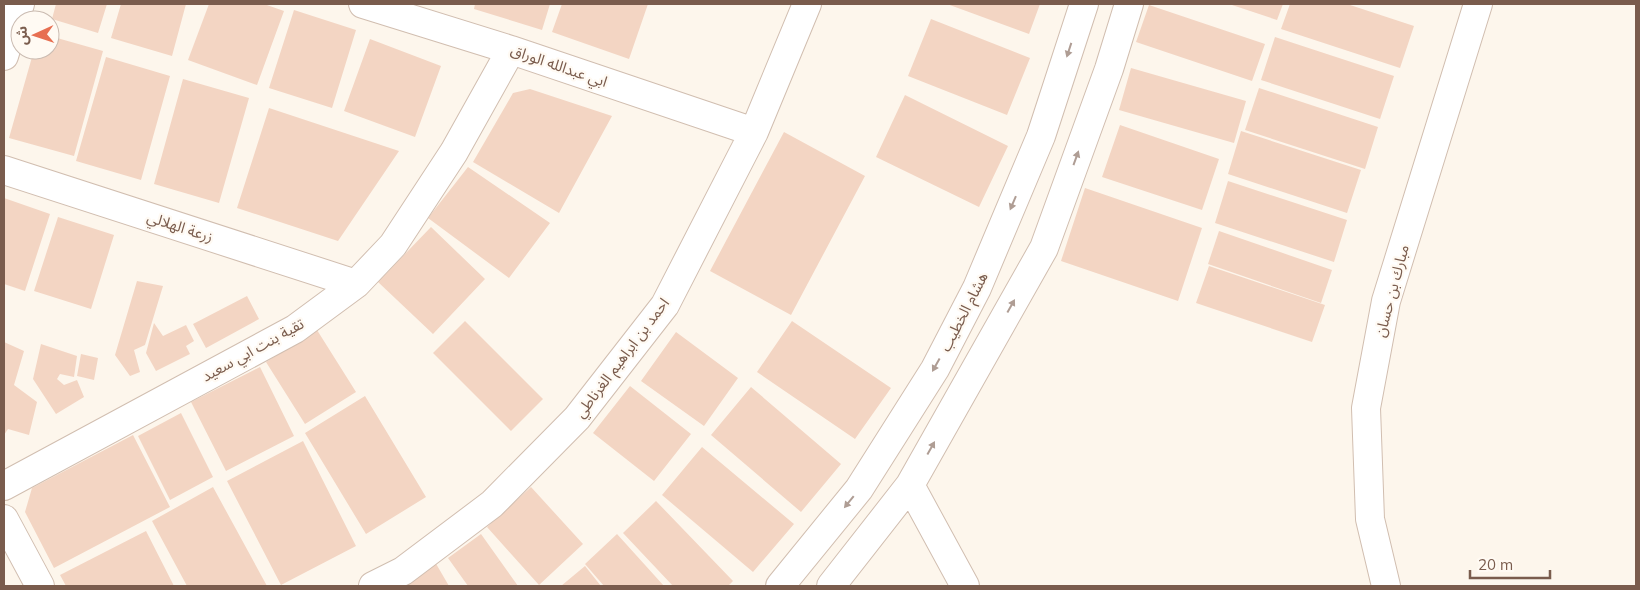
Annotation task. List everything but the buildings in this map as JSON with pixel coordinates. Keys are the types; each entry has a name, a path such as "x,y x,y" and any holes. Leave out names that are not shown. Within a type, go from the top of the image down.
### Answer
{"street":[{"path":"4,56 20,4"},
{"name":"ابي عبدالله الوراق","path":"363,4 511,50 754,132"},
{"name":"احمد بن ابراهيم الغرناطي","path":"373,586 402,571 492,504 577,418 665,305 754,132 807,4"},
{"name":"هشام الخطيب","path":"780,586 859,489 935,368 977,288 1042,136 1084,4"},
{"path":"832,586 910,485 1044,248 1109,69 1129,4"},
{"name":"مبارك بن حسان","path":"1386,586 1370,519 1366,408 1386,301 1478,4"},
{"name":"تقية بنت ابي سعيد","path":"4,486 295,329 356,284 393,245 454,152 511,50"},
{"name":"زرعة الهلالي","path":"4,170 356,284"},
{"path":"910,485 965,586"},
{"path":"4,519 40,586"}]}
